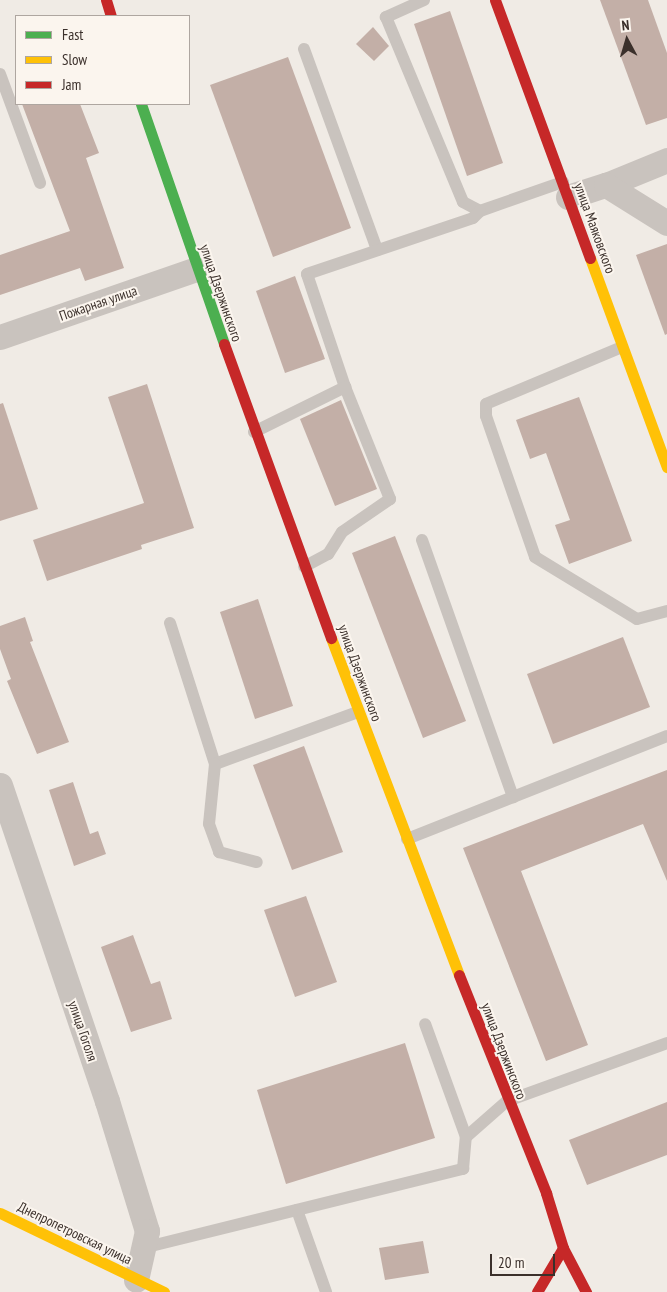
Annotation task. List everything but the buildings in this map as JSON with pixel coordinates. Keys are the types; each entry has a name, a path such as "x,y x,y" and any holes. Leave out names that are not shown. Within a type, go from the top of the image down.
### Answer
{"main road":[{"path":"106,0 111,15"},
{"name":"улица Маяковского","path":"495,0 667,467"},
{"name":"улица Дзержинского","path":"141,105 196,269 254,432 358,712 507,1101 546,1193 563,1248 586,1292"},
{"name":"Днепропетровская улица","path":"0,1213 164,1292"},
{"path":"538,1292 563,1248"}],"street":[{"path":"565,190 606,185 667,160"},
{"path":"606,185 667,222"},
{"name":"Пожарная улица","path":"0,337 196,269"},
{"name":"улица Гоголя","path":"0,785 113,1120 147,1231 136,1280"}],"lane":[{"path":"424,0 386,17 463,202 480,211"},
{"path":"304,50 376,250"},
{"path":"0,74 40,183"},
{"path":"304,567 328,554 342,532 390,499 345,387 307,274 473,218 480,211 565,190"},
{"path":"622,347 486,404 486,416 535,558 638,619 667,611"},
{"path":"254,432 345,387"},
{"path":"422,540 513,797"},
{"path":"170,623 215,764 209,824 219,852 257,862"},
{"path":"215,764 358,712"},
{"path":"407,839 667,736"},
{"path":"143,1248 463,1169 466,1137 425,1024"},
{"path":"466,1137 507,1101 667,1043"},
{"path":"297,1210 326,1292"}],"traffic: fast":[{"path":"141,105 224,344"}],"traffic: slow":[{"path":"590,258 667,467"},
{"path":"331,638 459,975"},
{"path":"0,1213 164,1292"}],"traffic: jam":[{"path":"106,0 111,15"},
{"path":"495,0 590,258"},
{"path":"224,344 331,638"},
{"path":"459,975 546,1193 563,1248 537,1292"},
{"path":"563,1248 586,1292"}]}
